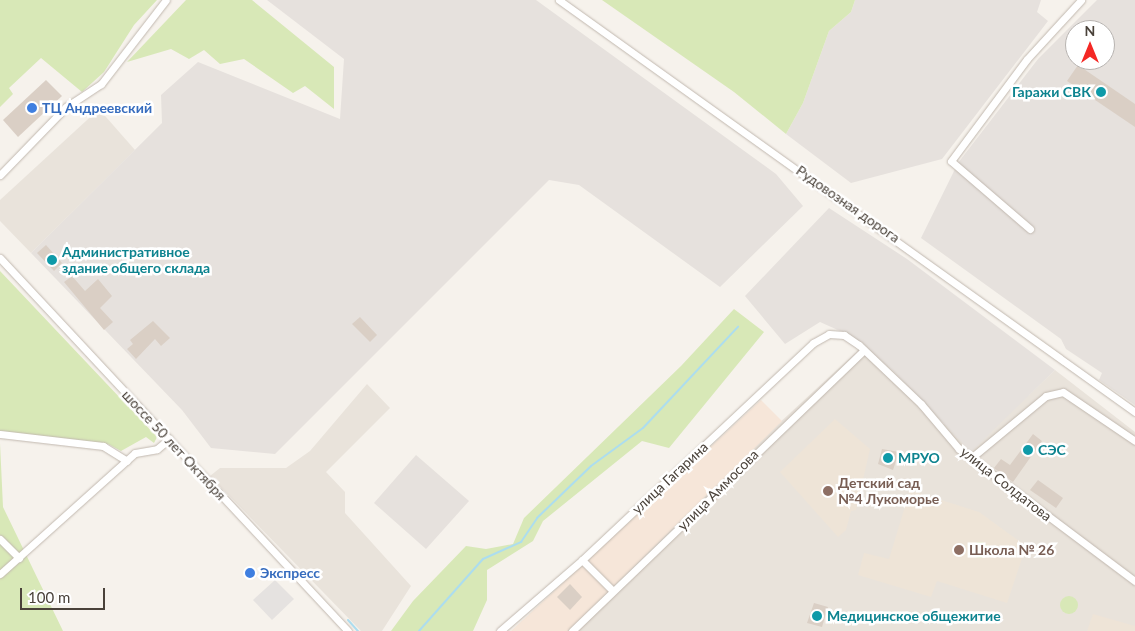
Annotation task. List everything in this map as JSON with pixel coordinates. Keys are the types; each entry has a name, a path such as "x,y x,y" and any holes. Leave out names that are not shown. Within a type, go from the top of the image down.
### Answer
{"street":[{"path":"0,174 66,107 101,84 166,0"},
{"name":"Рудовозная дорога","path":"559,0 1135,412"},
{"path":"1030,229 951,161 1027,59 1081,0"},
{"name":"шоссе 50 лет Октября","path":"0,258 348,631"},
{"name":"улица Гагарина","path":"500,631 582,560 813,343 829,334 844,335"},
{"name":"улица Солдатова","path":"844,335 864,350 971,458 1135,581"},
{"name":"улица Аммосова","path":"572,631 611,589 662,546 864,350"},
{"path":"971,458 1046,396 1063,392 1135,441"},
{"path":"0,434 103,446 127,461"},
{"path":"0,574 127,461 168,439"},
{"path":"0,539 19,558"},
{"path":"582,560 611,589"}],"shaded area":[{"path":"267,0 536,0 776,174 803,206 720,287 579,185 549,180 275,454 211,448 182,410 31,253 162,123 161,95 198,62 340,119 344,59"},
{"path":"855,0 1041,0 1037,12 1048,21 942,159 851,183 786,134 803,103 829,31 851,12"},
{"path":"1097,0 1135,0 1135,405 1099,380 1102,373 1066,349 1061,339 921,238 958,163 1038,59 1065,32 1065,70 1115,70 1115,20 1077,20"},
{"path":"99,109 135,150 31,253 0,221 0,200"},
{"path":"829,208 907,259 1055,370 971,452 891,369 849,335 820,322 785,344 745,296"},
{"path":"863,346 891,369 942,425 1029,395 1055,370 1135,432 1135,631 568,631 764,437"},
{"path":"367,384 390,408 326,472 345,492 345,513 411,586 382,631 361,631 210,476 220,468 286,468 310,451"},
{"path":"761,400 782,421 568,631 511,631"},
{"name":"Детский сад №4 Лукоморье","path":"835,419 870,449 856,510 851,511 846,530 838,537 780,472"},
{"path":"416,455 469,501 426,549 374,503"},
{"name":"Школа № 26","path":"910,490 979,512 1026,546 1007,603 937,581 931,597 858,575 864,553 889,559"},
{"path":"275,580 294,599 272,620 253,600"},
{"path":"1093,614 1135,626 1135,631 1087,631"}],"green space":[{"path":"0,0 157,0 134,25 104,72 82,92 41,58 9,88 13,94 0,107"},
{"path":"186,0 252,0 334,67 334,109 305,86 293,93 244,59 220,64 204,50 189,59 171,49 127,62"},
{"path":"602,0 855,0 851,12 829,31 803,103 786,134 734,92"},
{"path":"0,271 157,437 154,443 146,437 121,451 108,444 0,431"},
{"path":"734,309 764,332 669,448 642,441 543,521 533,541 487,570 487,600 473,631 391,631 413,601 466,546 486,549 513,544 524,518 681,366"},
{"path":"0,443 3,507 63,631 0,631"},
{"path":"977,542 983,542 988,547 986,556 977,558 972,553 972,547"},
{"path":"1069,596 1075,599 1078,605 1075,611 1069,614 1063,611 1060,605 1063,599"}],"building":[{"name":"Гаражи СВК","path":"1075,70 1085,70 1135,104 1135,127 1067,81"},
{"name":"ТЦ Андреевский","path":"46,80 62,96 18,137 3,120"},
{"name":"Административное здание общего склада","path":"46,245 62,263 54,271 37,253"},
{"path":"72,276 85,291 98,279 112,296 100,308 113,322 104,330 64,282"},
{"path":"360,317 377,335 370,342 352,324"},
{"path":"153,321 170,338 161,346 155,339 136,359 127,349 133,344 130,340"},
{"name":"СЭС","path":"1033,434 1042,441 1013,482 994,468 1001,459 1010,465"},
{"name":"МРУО","path":"882,449 899,452 893,470 878,464"},
{"name":"СЭС","path":"1038,480 1063,498 1056,508 1030,490"},
{"path":"570,584 582,597 570,610 557,597"},
{"name":"Медицинское общежитие","path":"814,603 828,607 822,627 807,623"}],"waterway":[{"path":"419,631 483,559 521,542 537,518 591,466 643,428 738,327"},
{"path":"348,620 358,631"}],"place":[{"name":"Гаражи СВК","path":"1101,92"},
{"name":"ТЦ Андреевский","path":"32,108"},
{"name":"Административное здание общего склада","path":"52,260"},
{"name":"СЭС","path":"1028,450"},
{"name":"МРУО","path":"888,458"},
{"name":"Детский сад №4 Лукоморье","path":"828,491"},
{"name":"Школа № 26","path":"959,550"},
{"name":"Экспресс","path":"250,573"},
{"name":"Медицинское общежитие","path":"817,616"}]}
